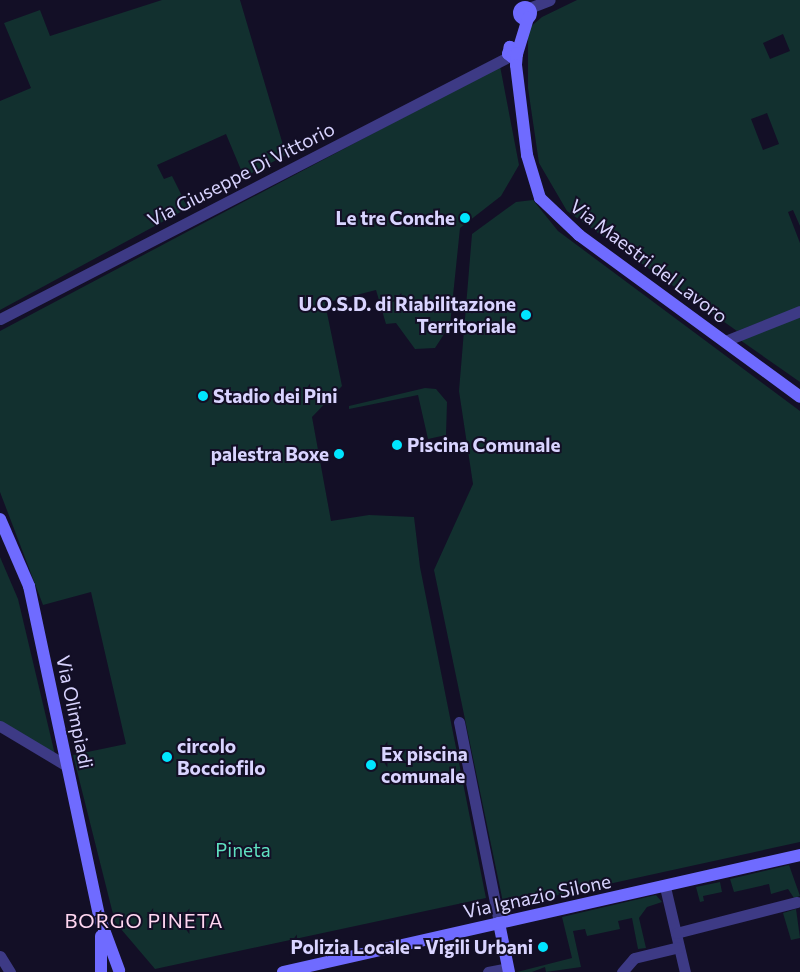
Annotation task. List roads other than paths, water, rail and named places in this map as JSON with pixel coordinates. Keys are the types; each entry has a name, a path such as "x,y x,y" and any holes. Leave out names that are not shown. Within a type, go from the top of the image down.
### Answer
{"street":[{"name":"Via Maestri del Lavoro","path":"529,8 511,55 530,172 540,198 579,235 797,393"},
{"name":"Via Giuseppe Di Vittorio","path":"0,319 511,55"},
{"path":"725,341 800,311"},
{"name":"Via Olimpiadi","path":"0,519 29,586 99,916 102,972"},
{"path":"459,722 508,970 488,972"},
{"path":"0,726 67,766"},
{"name":"Via Ignazio Silone","path":"282,972 800,855"},
{"path":"665,887 685,972"},
{"path":"676,933 797,902"},
{"name":"Via Olimpiadi","path":"99,916 121,971"},
{"path":"622,972 634,958 679,947"},
{"path":"0,956 10,972"},
{"path":"102,972 121,971"}],"place":[{"name":"Le tre Conche","path":"465,218"},
{"name":"U.O.S.D. di Riabilitazione Territoriale","path":"526,315"},
{"name":"Stadio dei Pini","path":"203,396"},
{"name":"Piscina Comunale","path":"397,445"},
{"name":"palestra Boxe","path":"339,454"},
{"name":"circolo Bocciofilo","path":"167,757"},
{"name":"Ex piscina comunale","path":"371,765"},
{"name":"Polizia Locale - Vigili Urbani","path":"543,947"}],"district":[{"name":"BORGO PINETA","path":"144,920"}],"park label":[{"name":"Pineta","path":"243,850"}]}
